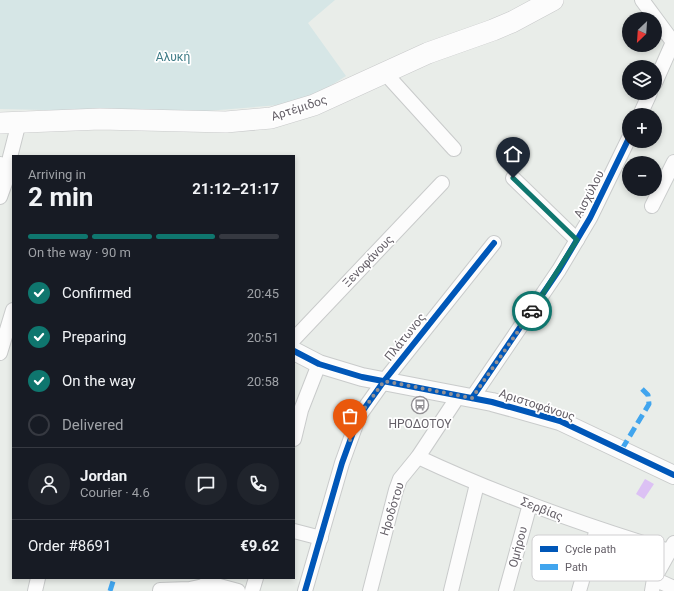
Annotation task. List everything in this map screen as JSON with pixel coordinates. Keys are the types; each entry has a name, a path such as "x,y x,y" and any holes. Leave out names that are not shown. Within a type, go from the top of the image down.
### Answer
{"main road":[{"name":"Αρτέμιδος","path":"9,123 100,119 207,122 262,119 282,116 314,104 428,53 512,22 553,0"}],"street":[{"path":"642,0 671,38 672,47 662,68"},
{"path":"385,73 454,149"},
{"path":"0,197 10,156 9,123"},
{"name":"Αισχύλου","path":"466,397 526,320 577,240 590,218 624,148"},
{"path":"652,206 674,162"},
{"path":"513,178 577,240"},
{"name":"Ξενοφάνους","path":"295,338 442,183"},
{"name":"Πλάτωνος","path":"305,591 342,463 359,416 384,381 494,243"},
{"path":"0,353 12,313"},
{"name":"Αριστοφάνους","path":"295,352 319,364 362,377 492,402 560,422 674,475"},
{"path":"295,435 301,410 319,364"},
{"name":"Ηροδότου","path":"370,591 400,479 466,397"},
{"name":"Σερβίας","path":"418,457 477,484 597,529 622,535"},
{"path":"450,591 477,484"},
{"name":"Ομήρου","path":"506,591 530,504"},
{"path":"595,535 597,529"},
{"path":"295,531 321,538"},
{"path":"664,563 672,547"},
{"path":"35,591 38,579"},
{"path":"252,591 256,579"},
{"path":"160,586 190,589 210,581 238,591"},
{"path":"579,591 582,581"},
{"path":"653,585 674,588"}],"green space":[{"name":"Αλυκή","path":"0,0 335,0 308,23 346,76 303,103 182,113 0,109"}],"shaded area":[{"path":"645,479 654,484 644,499 636,494"}],"marked path":[{"path":"622,449 649,404 648,395 642,389"},
{"path":"110,591 114,579"}],"cycle path":[{"path":"472,398 559,270 590,218 624,148"},
{"path":"305,591 342,463 359,416 384,381 494,243"},
{"path":"295,352 319,364 362,377 492,402 560,421 674,475"}],"way so far":[{"path":"350,440 359,416 384,381 472,398 532,311"}],"place":[{"name":"ΗΡΟΔΟΤΟΥ","path":"420,405"}],"route":[{"path":"513,178 577,240 532,311"}]}
